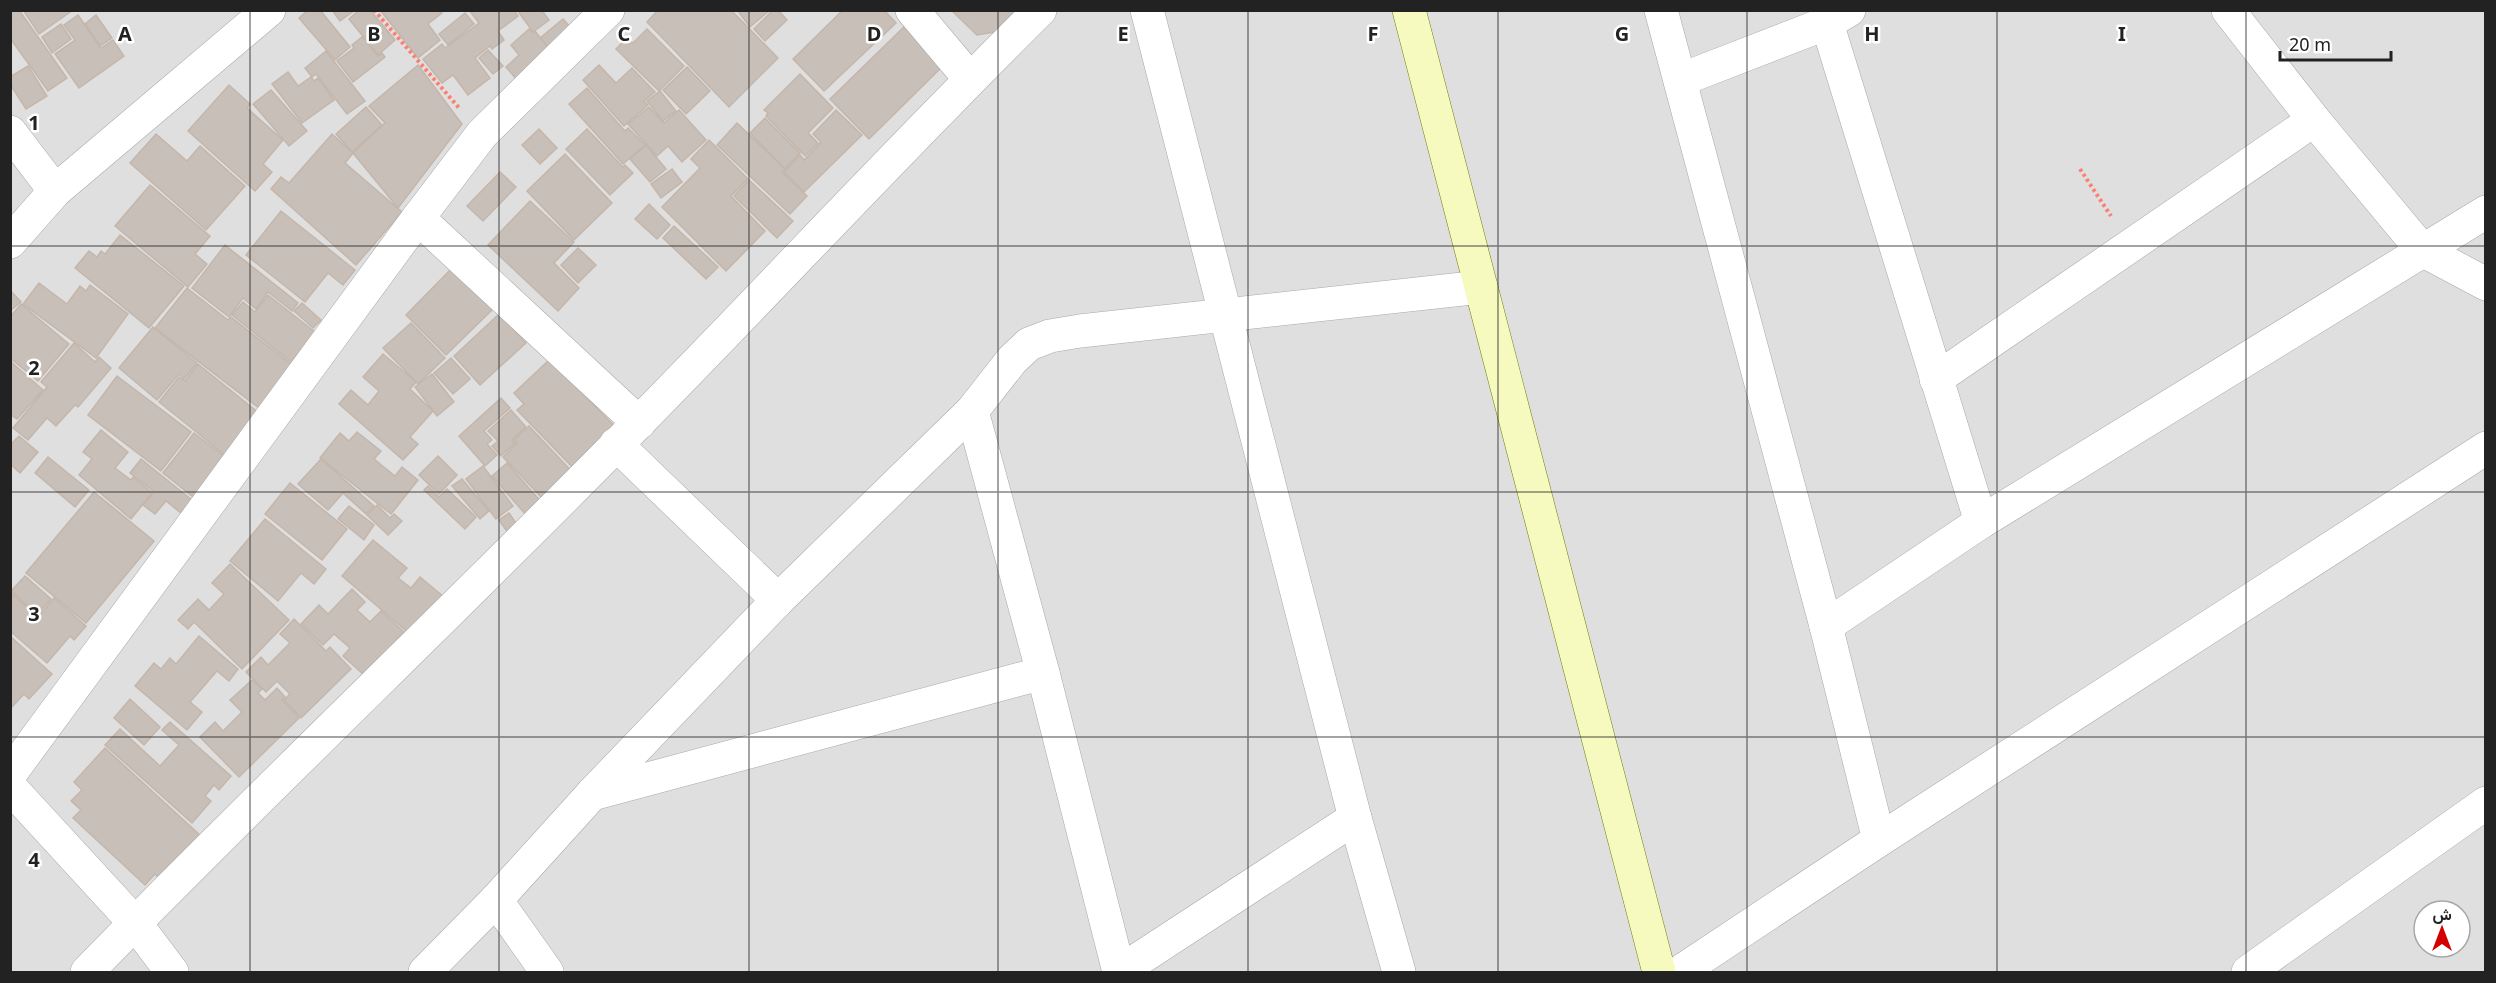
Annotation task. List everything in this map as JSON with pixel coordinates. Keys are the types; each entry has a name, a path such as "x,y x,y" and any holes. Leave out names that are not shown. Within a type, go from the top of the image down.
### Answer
{"main road":[{"path":"1409,10 1659,972"}],"street":[{"path":"10,242 55,191 269,10"},
{"path":"10,774 482,134 608,10"},
{"path":"912,10 970,79"},
{"path":"87,972 628,433 970,79 1040,10"},
{"path":"1147,10 1355,818 1399,972"},
{"path":"1661,10 1826,626 1879,840"},
{"path":"2228,10 2314,120 2422,250 2486,284"},
{"path":"1680,80 1838,17 1936,379 1981,522"},
{"path":"1936,379 2314,120"},
{"path":"14,143 55,191"},
{"path":"1826,626 1981,522 2486,212"},
{"path":"418,218 628,433 778,600"},
{"path":"425,972 496,900 592,794 778,600 972,411 1012,360 1029,344 1080,331 1481,287"},
{"path":"972,411 1043,673 1119,972 1355,818"},
{"path":"1680,972 1879,840 2486,448"},
{"path":"592,794 1043,673"},
{"path":"10,787 135,923 172,972"},
{"path":"2248,972 2486,803"},
{"path":"496,900 547,972"}],"path":[{"path":"374,10 482,134"},
{"path":"2080,169 2131,246"}],"shaded area":[{"path":"10,11 2485,11 2485,972 11,972"}],"building":[{"path":"11,10 19,10 67,78 48,91 10,38"},
{"path":"23,10 73,10 39,34"},
{"path":"308,10 320,10 350,47 335,60 299,18"},
{"path":"332,10 355,10 340,21"},
{"path":"359,10 370,10 395,40 378,55 349,19"},
{"path":"380,10 439,10 442,13 428,24 440,40 418,58"},
{"path":"469,10 514,10 518,16 498,31 504,40 492,49 490,46 475,58 490,78 468,95 453,75 442,83 423,59 442,44 445,48 479,23"},
{"path":"517,10 546,10 543,12 549,20 533,32"},
{"path":"658,10 731,10 778,58 729,107 647,22"},
{"path":"737,10 770,10 750,27"},
{"path":"773,10 778,10 787,20 765,41 754,29"},
{"path":"843,10 884,10 896,23 824,91 793,59"},
{"path":"951,10 1024,10 1001,31 977,35"},
{"path":"465,13 474,24 448,45 439,34"},
{"path":"78,15 101,48 113,40 124,56 79,88 55,54 75,40 64,25"},
{"path":"96,15 112,38 100,46 85,24"},
{"path":"563,19 571,28 549,48 540,38"},
{"path":"910,21 948,61 869,139 830,99"},
{"path":"61,24 71,39 52,53 42,37"},
{"path":"529,29 533,33 535,31 551,51 518,81 506,67 519,55 511,45"},
{"path":"647,29 684,66 659,91 616,49 627,38 633,43"},
{"path":"362,37 378,56 382,53 385,57 353,82 337,61 354,48 352,45"},
{"path":"488,50 503,66 493,74 479,58"},
{"path":"326,51 365,101 347,114 316,74 312,77 305,68"},
{"path":"418,65 462,124 398,208 353,153 385,123 369,106"},
{"path":"599,65 616,83 632,68 655,92 644,101 648,105 624,126 583,80"},
{"path":"28,66 47,96 26,109 10,84 10,77"},
{"path":"687,67 710,91 686,114 663,90"},
{"path":"288,72 298,86 311,77 314,81 318,78 334,100 302,123 272,84"},
{"path":"800,74 833,108 808,133 818,143 805,156 766,116 768,113 764,110"},
{"path":"229,85 250,104 247,108 283,140 263,164 272,172 255,191 188,131"},
{"path":"587,88 625,131 628,128 645,145 623,164 569,104"},
{"path":"271,90 307,131 289,146 253,104"},
{"path":"660,91 676,111 663,121 647,101"},
{"path":"366,107 382,125 352,152 336,134"},
{"path":"649,107 664,123 679,110 706,140 682,162 668,146 657,156 628,124"},
{"path":"836,110 862,135 804,192 784,172 800,155 804,160 821,142 813,134"},
{"path":"765,118 800,153 785,169 750,133"},
{"path":"737,123 785,169 782,172 807,196 790,214 717,145"},
{"path":"539,129 557,148 540,164 522,145"},
{"path":"587,129 623,167 625,165 633,173 610,195 566,149"},
{"path":"156,134 187,161 200,146 245,186 206,230 130,163"},
{"path":"332,134 353,153 345,163 402,212 356,265 271,189 281,177 289,183"},
{"path":"709,140 748,179 731,196 765,231 726,271 662,207 700,168 691,159"},
{"path":"646,145 666,169 650,182 630,159"},
{"path":"565,154 612,203 574,240 527,191"},
{"path":"672,169 682,182 661,198 651,184"},
{"path":"500,172 516,187 483,221 467,206"},
{"path":"749,180 793,221 777,238 734,196"},
{"path":"150,185 210,236 195,254 207,264 188,287 115,226"},
{"path":"530,201 574,242 554,263 579,288 558,311 488,245"},
{"path":"649,204 670,225 657,239 635,219"},
{"path":"281,211 355,270 343,285 328,273 305,302 246,255"},
{"path":"674,226 718,267 706,279 663,238"},
{"path":"120,235 184,286 149,328 75,268 89,251 97,257 101,251 105,254"},
{"path":"225,245 298,303 292,311 268,292 256,309 243,298 229,317 192,288"},
{"path":"578,248 596,265 578,283 561,265"},
{"path":"452,268 493,309 446,355 406,315"},
{"path":"39,283 67,304 80,286 86,291 90,285 128,314 96,358 23,304"},
{"path":"187,288 228,320 231,317 292,365 259,408 155,328"},
{"path":"10,290 21,302 10,311"},
{"path":"268,295 315,332 291,362 232,315 243,302 255,312"},
{"path":"302,303 321,320 313,328 294,311"},
{"path":"21,304 69,344 38,381 10,358 10,317"},
{"path":"499,314 526,343 480,385 454,356"},
{"path":"411,323 445,358 418,384 383,348"},
{"path":"153,327 197,363 184,379 179,374 157,400 119,368"},
{"path":"74,343 95,362 99,357 111,368 78,407 75,405 56,426 47,418 28,440 13,428 47,387 41,382"},
{"path":"383,354 416,382 410,389 433,411 410,437 418,444 403,460 339,404 351,390 368,405 379,391 363,377"},
{"path":"451,358 470,379 453,394 434,373"},
{"path":"550,359 620,432 578,473 517,410 524,404 514,393"},
{"path":"10,361 43,390 17,419 10,414"},
{"path":"198,364 259,413 225,455 159,402 179,377 185,381"},
{"path":"432,374 454,402 437,416 415,387"},
{"path":"117,376 191,432 161,471 88,415"},
{"path":"501,398 510,408 484,431 492,440 487,444 497,455 485,466 459,436"},
{"path":"511,410 526,427 512,440 515,443 501,456 492,446 498,441 488,431"},
{"path":"529,426 576,476 543,499 503,457 517,443 514,440"},
{"path":"101,430 128,452 115,468 131,480 133,477 152,493 131,519 79,475 92,459 83,452"},
{"path":"357,432 381,451 374,459 395,476 402,467 418,480 391,514 320,458 340,433 349,441"},
{"path":"194,433 224,456 193,497 163,473"},
{"path":"19,436 38,452 20,473 10,464 10,445"},
{"path":"438,456 457,475 439,494 419,475"},
{"path":"48,457 89,490 75,507 35,473"},
{"path":"141,459 192,500 181,513 166,501 155,514 143,505 154,492 130,473"},
{"path":"321,459 374,506 366,514 343,493 328,510 298,484"},
{"path":"507,463 542,503 527,516 492,476"},
{"path":"483,466 513,506 496,519 466,479"},
{"path":"462,479 489,511 480,519 452,486"},
{"path":"290,483 347,529 322,560 265,514"},
{"path":"428,486 439,497 447,489 476,517 465,529 424,490"},
{"path":"94,492 154,541 86,623 26,573"},
{"path":"377,505 390,518 394,514 402,521 388,535 367,515"},
{"path":"349,506 374,525 364,540 338,519"},
{"path":"509,513 518,526 508,533 499,520"},
{"path":"265,519 326,569 314,584 301,573 278,601 230,561"},
{"path":"373,540 407,568 398,578 411,588 420,577 444,597 411,635 342,576"},
{"path":"230,564 289,620 242,669 194,622 188,629 178,620 198,599 209,610 224,594 212,583"},
{"path":"25,576 51,599 37,615 11,591"},
{"path":"352,589 365,602 357,610 370,622 381,611 404,632 364,675 343,656 350,648 334,634 323,645 301,624 319,605 328,614"},
{"path":"12,594 38,617 54,598 86,626 74,640 70,636 47,663 10,631"},
{"path":"294,619 326,651 330,647 351,669 301,718 284,700 290,694 277,681 266,692 246,672 261,657 268,665 290,643 280,634"},
{"path":"10,636 52,674 29,699 24,694 10,709"},
{"path":"199,636 238,669 229,681 217,671 190,702 202,712 187,730 135,686 154,663 161,669 170,658 176,664"},
{"path":"252,680 262,689 258,693 265,700 277,688 285,697 282,700 299,718 239,777 200,737 215,722 223,731 242,712 230,700"},
{"path":"130,699 160,727 144,745 114,718"},
{"path":"170,722 231,776 219,790 214,785 205,796 211,801 192,823 105,745 120,729 160,766 179,745 162,730"},
{"path":"105,748 201,836 161,880 155,874 145,885 73,818 81,810 71,801 82,790 74,782"}]}
